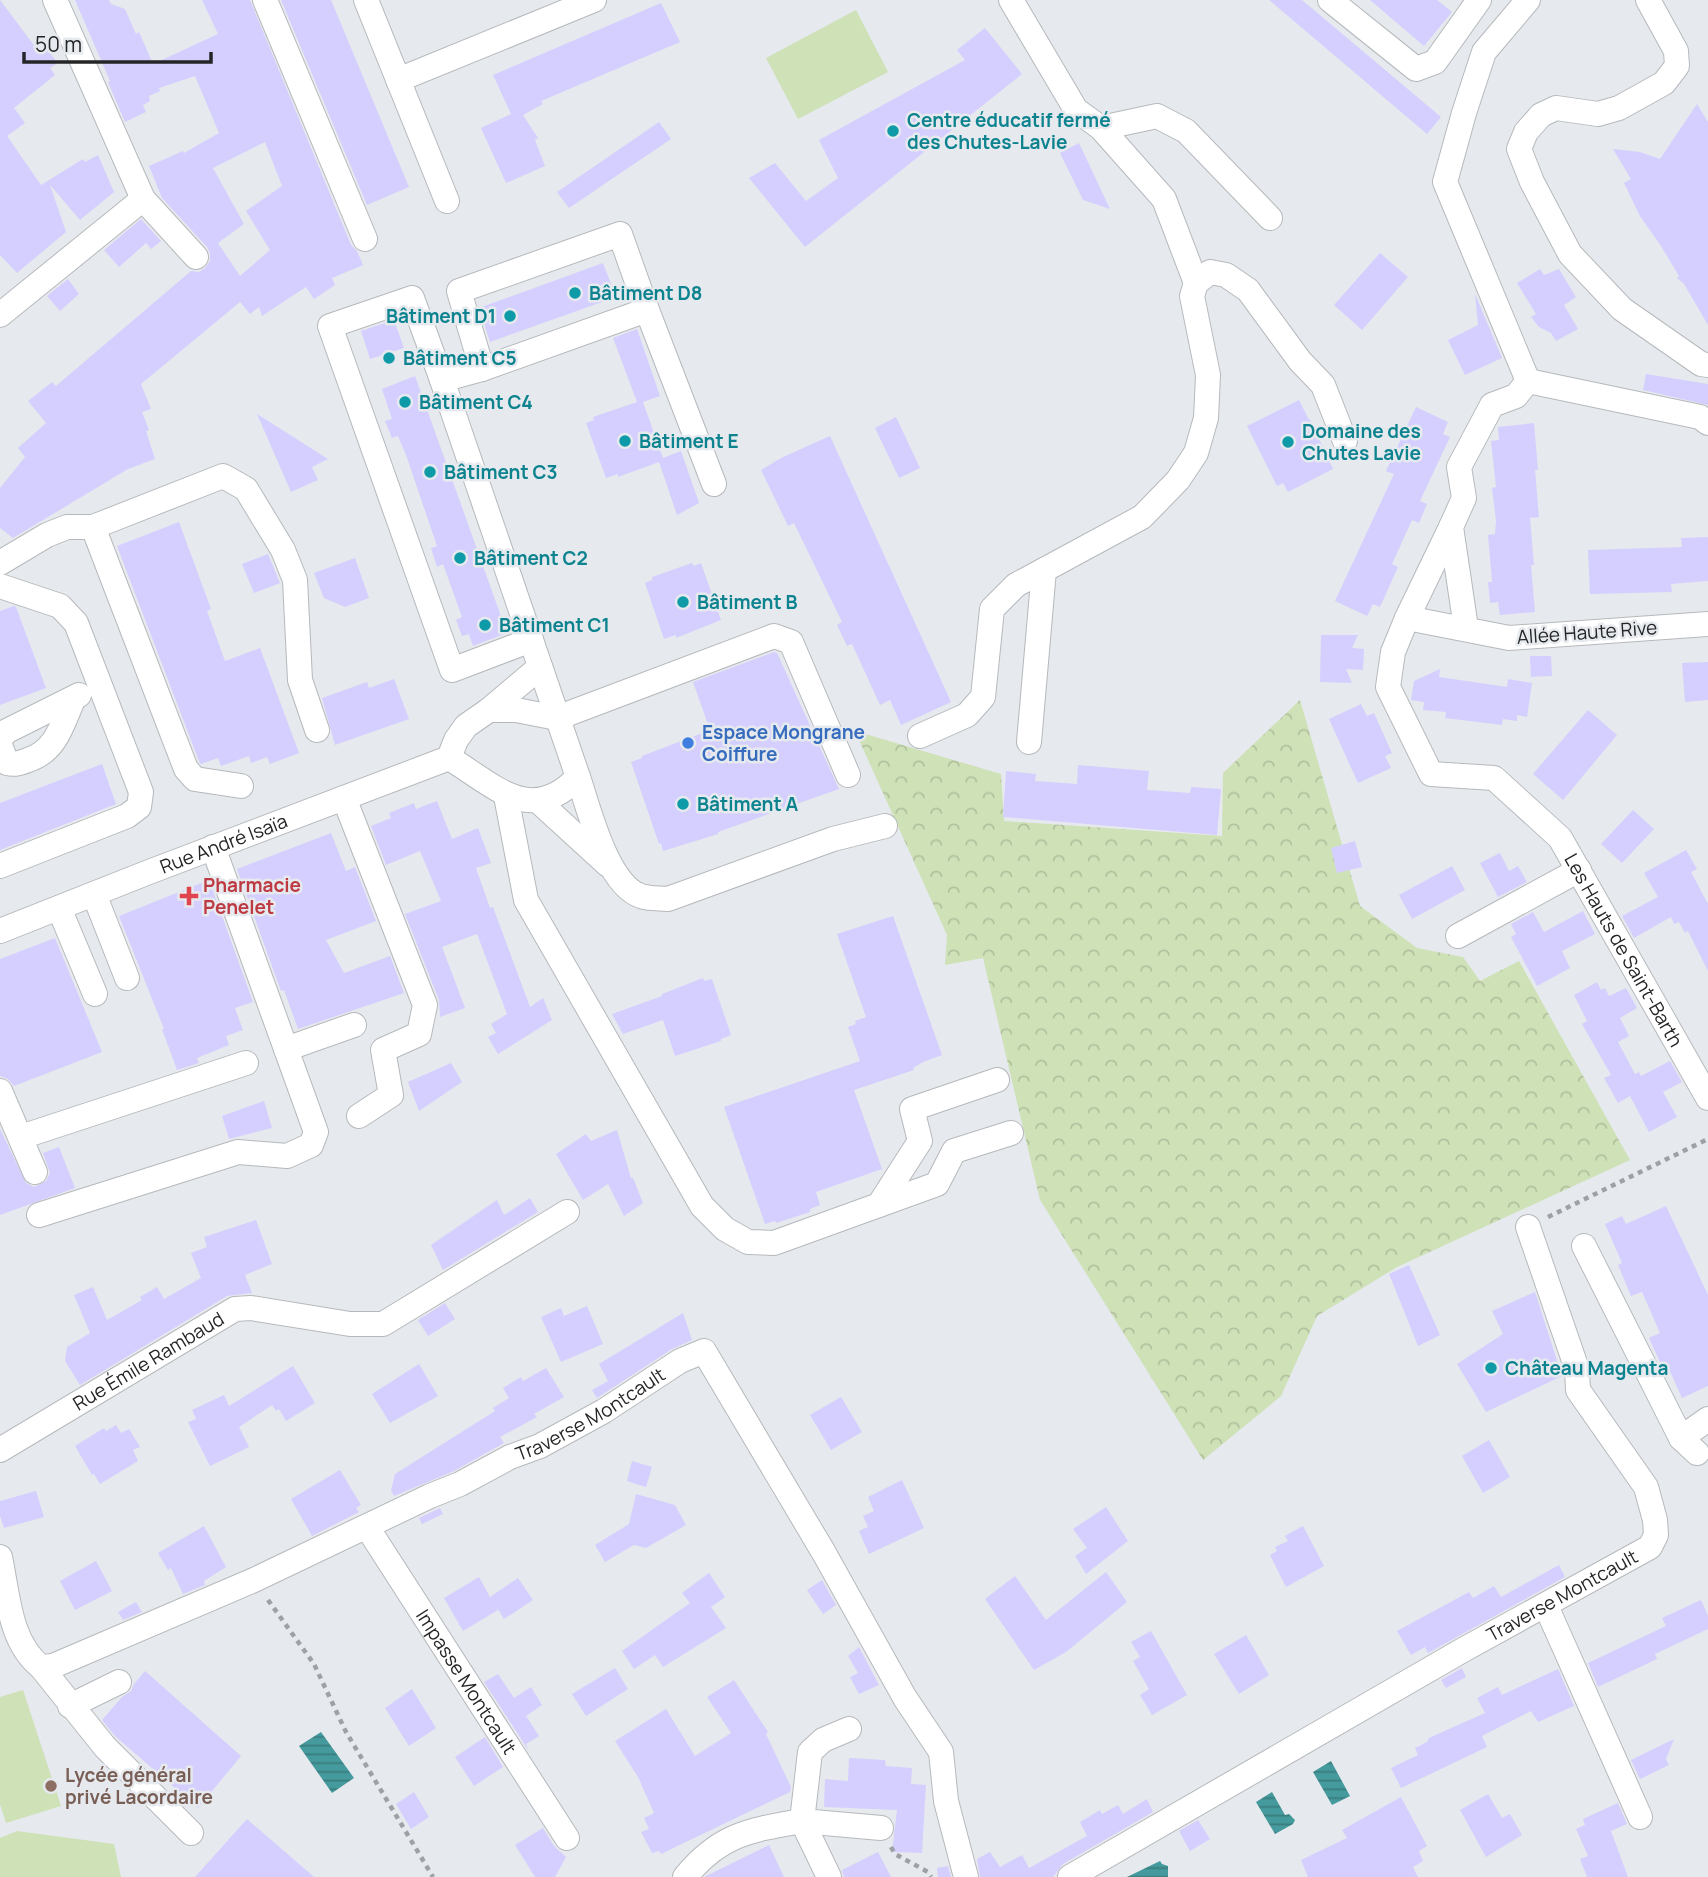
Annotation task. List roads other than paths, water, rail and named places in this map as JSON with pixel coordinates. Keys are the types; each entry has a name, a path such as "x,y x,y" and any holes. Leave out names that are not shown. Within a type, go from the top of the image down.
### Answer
{"street":[{"path":"55,0 143,199 196,257"},
{"path":"265,0 365,239"},
{"path":"366,0 447,201"},
{"path":"398,79 594,0"},
{"path":"1010,0 1076,110 1101,128 1164,199 1196,283"},
{"path":"1331,0 1416,69 1435,62 1479,0"},
{"path":"1522,389 1445,182 1484,52 1528,0"},
{"path":"1648,0 1676,51 1677,66 1664,83 1619,108 1598,114 1556,108 1549,111 1541,115 1526,132 1520,149 1531,183 1570,254 1622,309 1701,364 1708,365"},
{"path":"1101,128 1157,116 1186,131 1270,218"},
{"path":"0,315 143,199"},
{"path":"482,369 459,292 620,234 714,484"},
{"path":"920,736 967,715 983,697 992,609 1016,585 1142,517 1178,480 1196,453 1206,418 1208,375 1192,296 1196,283 1210,272 1226,275 1248,290 1300,361 1323,385 1345,441"},
{"path":"531,640 452,670 330,326 412,298 611,867"},
{"path":"442,380 482,369 647,310"},
{"path":"1407,618 1464,499 1459,467 1492,405 1522,389 1700,417 1708,423"},
{"path":"0,563 26,545 67,527 93,527 223,476 246,489 284,551 295,580 300,680 317,730"},
{"path":"93,527 186,769 195,779 241,786"},
{"path":"1451,527 1466,628"},
{"path":"1029,742 1044,570"},
{"path":"0,586 60,606 76,623 141,793 139,807 127,816 0,866"},
{"name":"Allée Haute Rive","path":"1407,618 1509,638 1708,624"},
{"name":"Les Hauts de Saint-Barth","path":"1407,618 1393,652 1388,687 1431,774 1494,778 1560,838 1708,1098"},
{"path":"489,710 516,710 557,718 774,636 791,642 848,775"},
{"path":"540,667 466,726 456,740 449,758 506,796 538,801 564,792 578,778"},
{"path":"0,738 7,731 73,700 98,682"},
{"path":"0,745 7,763 14,765 40,756 55,741 73,700"},
{"name":"Rue André Isaïa","path":"0,931 449,758"},
{"path":"506,796 526,900 702,1206 725,1229 748,1242 774,1243 937,1184 954,1151 1011,1133"},
{"path":"344,798 425,1005 419,1034 383,1050 391,1095 359,1116"},
{"path":"538,801 611,867 624,885 640,896 668,899 833,839 885,826"},
{"path":"40,1215 238,1152 286,1156 311,1145 316,1132 213,847"},
{"path":"1458,936 1579,870"},
{"path":"94,894 127,978"},
{"path":"59,908 95,994"},
{"path":"286,1049 354,1025"},
{"path":"21,1137 246,1063"},
{"path":"879,1205 920,1141 912,1109 997,1080"},
{"path":"0,1091 36,1172"},
{"name":"Rue Émile Rambaud","path":"0,1450 235,1309 251,1308 350,1324 383,1324 567,1212"},
{"name":"Traverse Montcault","path":"1070,1877 1463,1650 1650,1547 1656,1535 1655,1520 1646,1487 1578,1390 1577,1369 1528,1227"},
{"path":"1584,1246 1689,1446 1708,1419"},
{"name":"Traverse Montcault","path":"41,1667 53,1666 254,1580 460,1484 510,1457 540,1446 604,1411 680,1362 704,1351 824,1553 905,1698 941,1752 946,1801 966,1877"},
{"name":"Impasse Montcault","path":"367,1527 567,1838"},
{"path":"0,1557 13,1624 30,1659 41,1667 105,1747 191,1833"},
{"path":"1546,1606 1640,1817"},
{"path":"70,1706 119,1682"},
{"path":"828,1877 802,1821 810,1752 823,1740 849,1729"},
{"path":"685,1877 719,1844 750,1830 802,1821 881,1828"}],"water":[{"path":"321,1732 354,1778 332,1793 299,1746"},
{"path":"1331,1761 1350,1796 1332,1805 1313,1772"},
{"path":"1272,1792 1285,1815 1289,1814 1295,1820 1293,1824 1275,1834 1256,1802"},
{"path":"1160,1861 1168,1866 1168,1877 1127,1877"}],"place":[{"name":"Centre éducatif fermé des Chutes-Lavie","path":"893,131"},
{"name":"Bâtiment D8","path":"575,293"},
{"name":"Bâtiment D1","path":"510,316"},
{"name":"Bâtiment C5","path":"389,358"},
{"name":"Bâtiment C4","path":"405,402"},
{"name":"Bâtiment E","path":"625,441"},
{"name":"Domaine des Chutes Lavie","path":"1288,442"},
{"name":"Bâtiment C3","path":"430,472"},
{"name":"Bâtiment C2","path":"460,558"},
{"name":"Bâtiment B","path":"683,602"},
{"name":"Bâtiment C1","path":"485,625"},
{"name":"Espace Mongrane Coiffure","path":"688,743"},
{"name":"Bâtiment A","path":"683,804"},
{"name":"Pharmacie Penelet","path":"189,896"},
{"name":"Château Magenta","path":"1491,1368"},
{"name":"Lycée général privé Lacordaire","path":"51,1786"}]}
